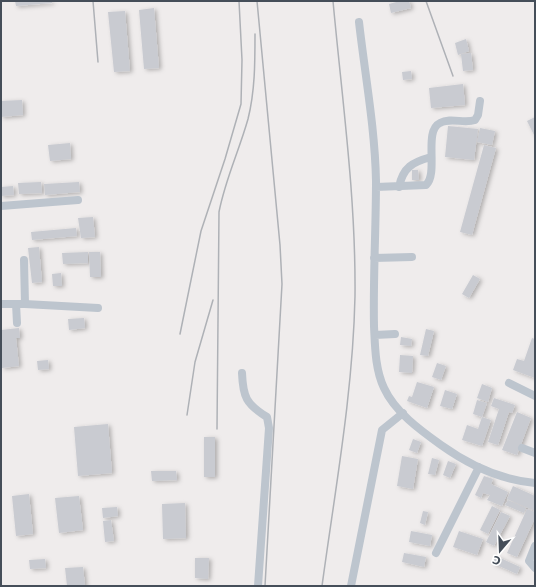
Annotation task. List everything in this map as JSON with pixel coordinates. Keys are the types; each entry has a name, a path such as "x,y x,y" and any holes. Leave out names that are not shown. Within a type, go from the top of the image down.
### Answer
{"street":[{"path":"359,22 372,124 376,187 374,258 375,335 380,380 385,390 419,429 441,445 479,467 510,479 535,483"},
{"path":"376,187 422,186 428,183 433,133 438,124 443,121 475,120 478,116 480,101"},
{"path":"399,186 402,174 410,165 416,161 431,157"},
{"path":"1,206 78,200"},
{"path":"374,258 412,256"},
{"path":"24,260 25,304"},
{"path":"1,304 98,308"},
{"path":"16,304 16,323"},
{"path":"375,335 395,334"},
{"path":"242,373 242,390 247,402 267,417 268,428 258,586"},
{"path":"509,383 535,396"},
{"path":"351,586 382,430 404,413"},
{"path":"522,448 535,453"},
{"path":"436,553 479,467"},
{"path":"535,546 529,561 530,565 535,568"}],"building":[{"path":"15,1 52,1 52,3 16,6"},
{"path":"400,1 409,1 411,8 391,13 389,4"},
{"path":"154,8 159,68 144,69 139,10"},
{"path":"125,11 130,71 114,72 108,12"},
{"path":"466,39 469,51 458,55 455,43"},
{"path":"471,53 473,70 463,71 461,54"},
{"path":"411,71 412,79 403,80 402,72"},
{"path":"463,84 465,105 431,108 429,88"},
{"path":"22,100 23,115 1,117 1,101"},
{"path":"535,117 535,137 527,121"},
{"path":"448,126 478,129 474,160 445,157"},
{"path":"480,128 495,131 492,145 477,142"},
{"path":"70,143 71,159 50,161 48,145"},
{"path":"484,145 496,148 472,235 460,232"},
{"path":"412,170 418,170 419,180 412,180"},
{"path":"41,182 42,193 19,194 18,183"},
{"path":"79,182 80,192 45,195 44,184"},
{"path":"13,186 14,195 1,196 1,187"},
{"path":"93,217 95,237 81,238 78,218"},
{"path":"76,228 77,236 32,240 31,232"},
{"path":"39,247 42,282 32,283 28,248"},
{"path":"88,252 88,263 63,264 62,253"},
{"path":"89,252 100,252 101,277 90,277"},
{"path":"61,273 62,286 53,286 52,274"},
{"path":"473,275 480,279 469,298 462,294"},
{"path":"84,318 85,328 69,330 68,319"},
{"path":"19,328 20,338 16,338 19,366 2,368 1,330"},
{"path":"426,329 434,331 428,356 420,355"},
{"path":"401,337 412,339 411,346 400,345"},
{"path":"532,338 535,339 535,378 513,370 517,359 524,361"},
{"path":"400,355 413,356 412,373 399,372"},
{"path":"48,360 49,369 38,370 37,361"},
{"path":"437,363 446,366 441,380 432,377"},
{"path":"417,382 434,387 427,408 407,401 409,396 412,397"},
{"path":"482,384 492,388 488,402 477,398"},
{"path":"445,390 457,394 452,409 440,406"},
{"path":"494,398 515,405 512,413 509,412 498,445 488,442 499,409 491,406"},
{"path":"477,400 487,403 482,417 473,414"},
{"path":"517,412 531,418 517,455 502,450"},
{"path":"482,417 491,420 482,446 462,440 467,425 478,429"},
{"path":"108,424 112,473 78,476 74,427"},
{"path":"204,437 215,437 215,477 204,477"},
{"path":"413,439 421,442 417,453 409,450"},
{"path":"402,456 418,459 413,489 397,486"},
{"path":"432,458 439,460 435,475 428,474"},
{"path":"448,461 456,464 450,478 443,475"},
{"path":"151,471 176,471 177,480 152,481"},
{"path":"484,476 493,479 491,484 508,492 502,506 487,500 490,495 483,493 481,498 475,495"},
{"path":"513,486 535,496 535,511 507,499"},
{"path":"29,494 33,534 16,536 12,496"},
{"path":"79,496 83,530 59,533 55,498"},
{"path":"508,500 526,508 524,513 505,505"},
{"path":"185,503 186,538 163,539 162,504"},
{"path":"492,506 500,510 488,534 480,530"},
{"path":"117,507 118,516 103,518 102,508"},
{"path":"527,509 535,512 535,518 517,557 507,553"},
{"path":"423,511 428,512 425,525 420,523"},
{"path":"501,512 510,516 494,546 486,542"},
{"path":"111,520 114,541 105,542 103,521"},
{"path":"411,531 432,535 430,546 409,542"},
{"path":"459,531 483,539 477,555 453,547"},
{"path":"404,553 426,557 424,567 402,562"},
{"path":"496,556 520,567 517,574 492,563"},
{"path":"195,558 209,558 208,579 195,578"},
{"path":"45,559 46,568 30,569 29,560"},
{"path":"83,567 85,586 67,586 65,568"}],"railway":[{"path":"93,1 98,62"},
{"path":"180,334 201,231 225,159 241,104 242,60 239,1"},
{"path":"257,1 280,245 282,284 265,586"},
{"path":"322,586 347,405 354,332 355,296 355,259 351,185 333,1"},
{"path":"426,1 453,76"},
{"path":"217,429 219,212 225,188 248,119 254,77 255,34"},
{"path":"187,415 195,362 213,300"}]}
